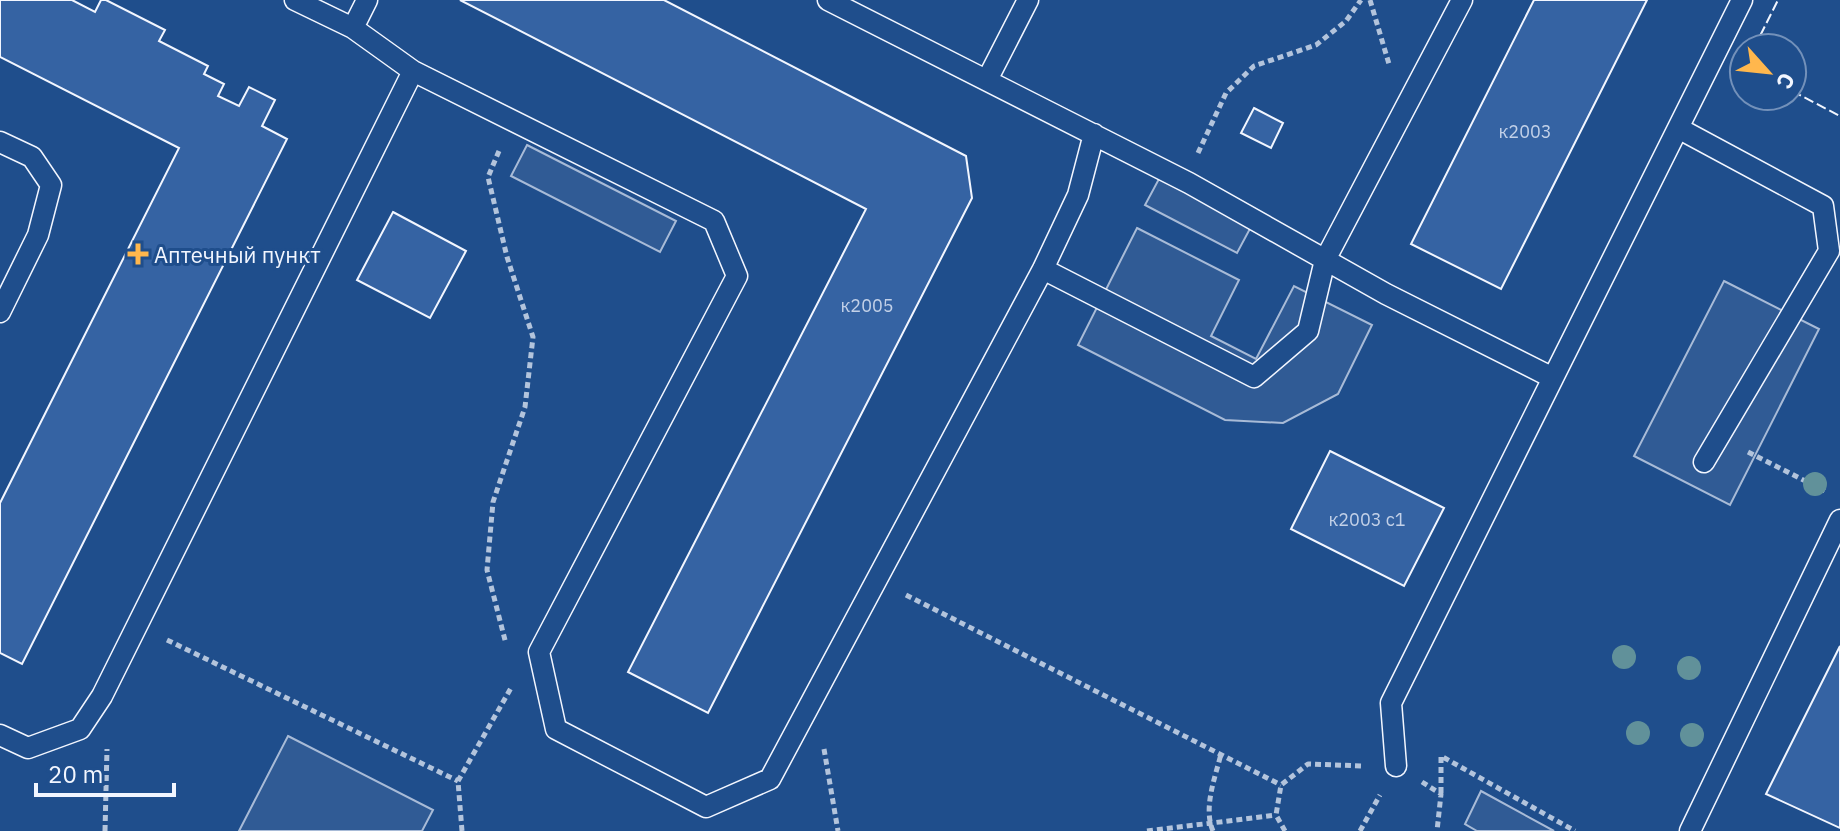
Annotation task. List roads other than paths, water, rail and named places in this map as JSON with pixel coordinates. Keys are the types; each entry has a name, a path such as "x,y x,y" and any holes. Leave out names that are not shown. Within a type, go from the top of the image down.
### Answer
{"lane":[{"path":"295,0 353,28 413,71 714,221 737,276 539,652 556,729 706,807 770,779 1043,269 1078,195 1094,134"},
{"path":"353,28 367,0"},
{"path":"828,0 1189,183 1325,260 1553,378"},
{"path":"987,80 1028,0"},
{"path":"1043,269 1254,377 1308,331 1325,260 1462,0"},
{"path":"1396,766 1391,703 1742,0"},
{"path":"0,735 28,748 80,729 102,696 413,71"},
{"path":"1678,128 1823,206 1829,251 1704,462"},
{"path":"0,142 32,157 51,185 38,235 0,312"},
{"path":"1690,831 1840,520"}],"place":[{"name":"Аптечный пункт","path":"138,254"}]}
